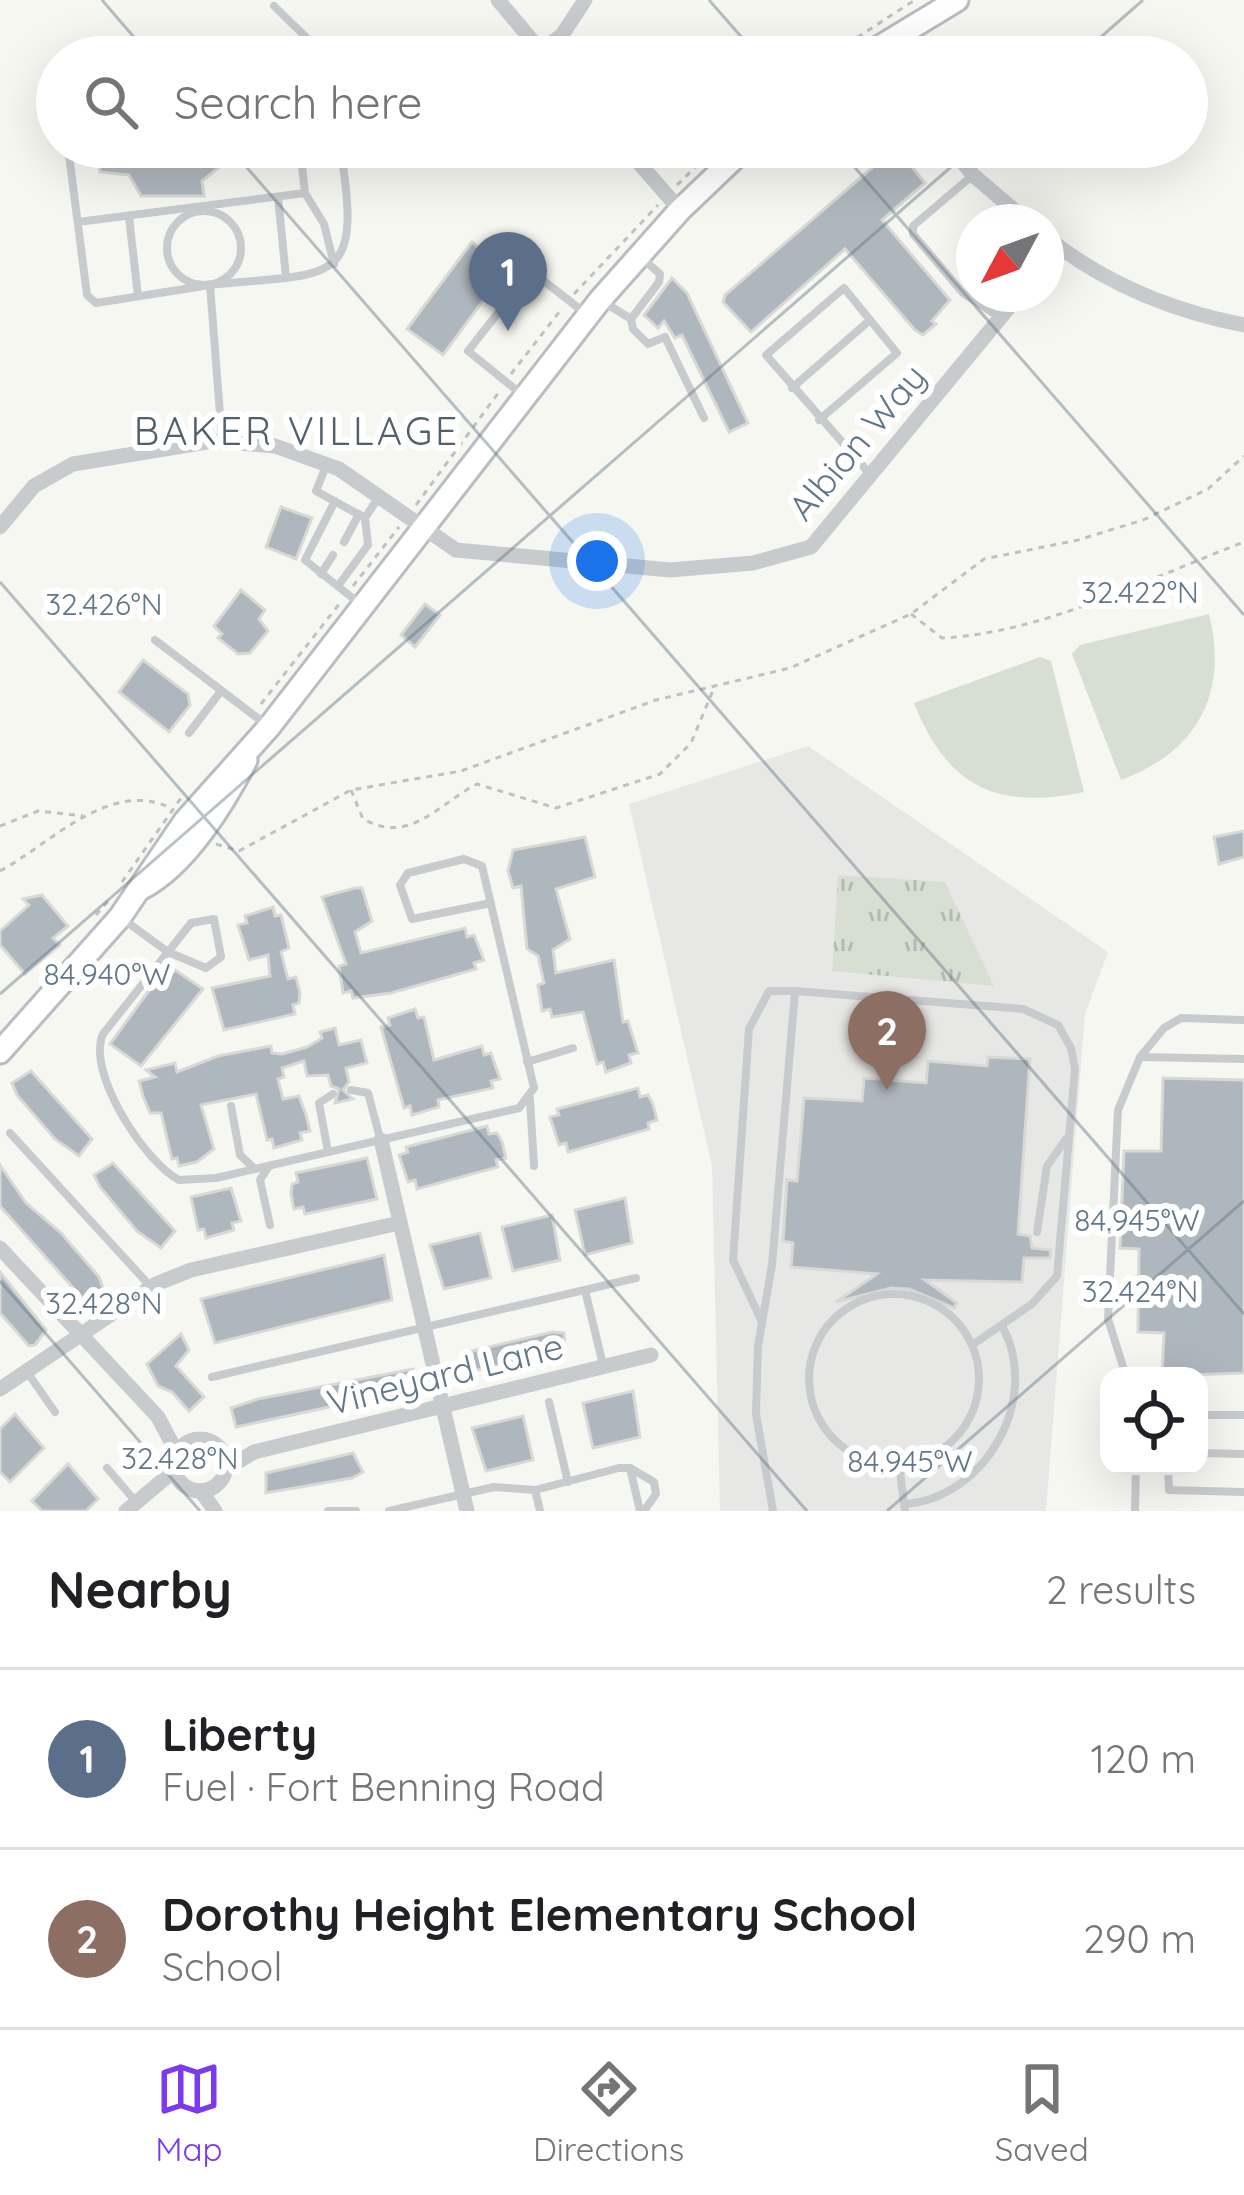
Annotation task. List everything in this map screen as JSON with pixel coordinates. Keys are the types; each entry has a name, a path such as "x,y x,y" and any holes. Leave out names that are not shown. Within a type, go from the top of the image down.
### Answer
{"street":[{"path":"498,0 528,36"},
{"path":"561,36 585,0"},
{"path":"902,36 957,0"},
{"path":"644,168 674,202"},
{"path":"0,1052 142,888 171,866 184,820 233,786 261,721 354,599 526,398 674,202 719,168"},
{"path":"968,168 1007,204"},
{"path":"1064,249 1132,291 1196,316 1244,326"},
{"name":"Albion Way","path":"0,527 34,486 73,464 222,442 275,446 326,464 380,495 455,550 670,570 753,563 811,547 1005,312"},
{"path":"381,1140 465,1503"},
{"path":"0,1389 151,1287 191,1270 399,1223"},
{"path":"0,1234 16,1261"},
{"path":"0,1248 158,1417 178,1470 209,1488 215,1511"},
{"name":"Vineyard Lane","path":"226,1469 254,1452 651,1355"},
{"name":"Vineyard Lane","path":"158,1417 220,1448 254,1452"},
{"path":"136,1503 178,1470 198,1439"},
{"path":"209,1488 226,1469 220,1448"}],"lane":[{"path":"274,6 305,36"},
{"path":"71,168 87,295 95,303 317,274 334,264 347,243 351,215 343,168"},
{"path":"302,168 305,193 324,224 334,264"},
{"path":"973,175 913,226 913,234 963,292 1000,318"},
{"path":"78,222 305,193"},
{"path":"278,197 286,277"},
{"path":"206,208 174,227 167,250 176,272 210,285"},
{"path":"206,208 236,229 241,252 231,273 210,285"},
{"path":"129,217 137,296"},
{"path":"638,254 659,274 659,282 631,319 633,329 648,344 665,337 704,418"},
{"path":"526,398 468,351 531,271 568,300 631,319"},
{"path":"210,285 222,442"},
{"path":"819,420 897,353 844,288 766,355 819,420 871,475"},
{"path":"793,388 870,320"},
{"path":"326,464 316,490 362,516 368,545 338,586"},
{"path":"344,542 380,495"},
{"path":"335,501 305,560 354,599"},
{"path":"321,574 334,556"},
{"path":"154,640 261,721"},
{"path":"189,733 221,691"},
{"path":"491,903 412,919 400,885 408,873 474,859 482,866 491,903 527,1062 534,1088 530,1099 534,1166"},
{"path":"120,917 168,952 206,968 221,958 214,920 191,923 168,952 103,1034 98,1056 143,1150 161,1170 179,1180 269,1166 519,1108 530,1099"},
{"path":"762,1322 733,1260 749,1029 769,991 1000,1005 1044,1016 1058,1025 1076,1069 1058,1276 1044,1294 972,1346"},
{"path":"773,1511 756,1414 795,992"},
{"path":"1123,1367 1108,1319 1113,1138 1118,1110 1140,1058 1164,1028 1181,1018 1244,1020"},
{"path":"527,1062 573,1048"},
{"path":"1140,1058 1244,1059"},
{"path":"351,1090 368,1093 381,1140"},
{"path":"328,1152 320,1103 333,1094"},
{"path":"231,1106 240,1155 255,1169"},
{"path":"10,1132 151,1287"},
{"path":"1037,1232 1047,1166 1067,1137"},
{"path":"269,1166 260,1180 270,1225"},
{"path":"212,1377 636,1278"},
{"path":"585,1290 603,1367"},
{"path":"882,1294 911,1295 939,1306 962,1326 980,1382 974,1411 959,1436 938,1454 899,1464 860,1458 820,1423 809,1371 823,1334 853,1304 882,1294"},
{"path":"899,1464 905,1508 956,1487 1002,1435 1014,1399 1015,1370 1002,1326"},
{"path":"27,1372 55,1412"},
{"path":"549,1402 568,1482"},
{"path":"1208,1415 1244,1415"},
{"path":"1208,1453 1244,1454"},
{"path":"107,1468 136,1503"},
{"path":"630,1468 642,1511"},
{"path":"389,1511 465,1503 509,1485 535,1490 630,1468 654,1483 656,1494 642,1511"},
{"path":"1135,1511 1136,1475"},
{"path":"1168,1475 1169,1490 1244,1492"},
{"path":"535,1490 540,1511"},
{"path":"328,1511 356,1511"}],"path":[{"path":"859,36 915,0"},
{"path":"261,721 416,522 506,381 568,300 674,202 700,168"},
{"path":"0,871 85,817 114,805 184,820 223,849 239,851 351,790 461,771 656,700 790,668 910,614 984,559 1078,540 1143,520 1208,489 1244,456"},
{"path":"910,614 942,638 974,637 1244,542"},
{"path":"351,790 363,819 398,830 413,827 477,784 556,808 660,774 676,762 691,743 714,687"},
{"path":"90,923 184,820 192,791"},
{"path":"0,826 38,811 85,817"}],"shaded area":[{"path":"808,746 1108,952 1085,1014 1046,1511 720,1511 712,1166 629,804"}],"green space":[{"path":"1209,614 1214,669 1201,716 1170,753 1121,780 1072,654 1080,645"},
{"path":"1040,657 1051,661 1084,792 1026,798 979,786 943,755 914,703"},
{"path":"838,875 945,882 994,986 832,971"}],"building":[{"path":"100,168 218,168 202,181 204,196 141,196 129,175 100,172"},
{"path":"872,168 913,168 925,183 882,220 950,300 923,335 845,249 751,332 723,302 725,295"},
{"path":"472,242 507,268 443,355 407,329"},
{"path":"672,278 687,293 748,423 729,432 682,335 675,338 664,321 658,328 644,315"},
{"path":"281,507 312,518 296,559 266,547"},
{"path":"241,590 265,610 259,619 268,631 250,653 238,654 218,638 222,634 214,626"},
{"path":"425,604 440,615 415,647 401,635"},
{"path":"143,660 188,694 190,705 169,732 119,692"},
{"path":"1244,831 1244,857 1219,864 1214,837"},
{"path":"585,837 595,877 556,889 570,939 553,950 556,973 614,960 623,1022 628,1021 638,1053 629,1055 631,1063 606,1072 603,1062 597,1064 583,1012 552,1017 550,1009 542,1011 538,985 544,983 538,956 527,949 521,886 513,888 508,871 513,850"},
{"path":"362,888 372,921 355,932 361,953 465,928 467,937 474,935 484,960 474,963 476,969 391,993 353,998 351,991 343,993 339,966 346,964 322,897"},
{"path":"42,895 68,926 53,938 60,945 25,974 0,945 0,931 29,905 23,899"},
{"path":"273,907 275,916 281,915 289,948 281,952 288,979 296,977 300,993 299,1003 293,1005 295,1014 224,1030 212,988 270,976 268,955 249,960 238,925 247,923 245,916"},
{"path":"164,970 170,975 175,970 203,989 141,1066 110,1044"},
{"path":"415,1009 418,1018 424,1017 434,1060 482,1046 484,1055 491,1053 500,1079 491,1081 493,1088 438,1100 439,1107 412,1115 410,1106 404,1108 381,1027 390,1025 388,1018"},
{"path":"335,1028 339,1045 361,1040 367,1063 346,1068 349,1082 343,1090 353,1099 335,1103 339,1089 331,1086 328,1075 307,1076 304,1061 282,1068 284,1077 278,1079 283,1099 299,1096 306,1115 310,1131 300,1133 302,1140 274,1148 272,1139 267,1140 256,1094 201,1105 214,1149 197,1162 179,1166 177,1158 172,1159 161,1113 150,1113 143,1096 139,1081 155,1077 146,1070 175,1063 177,1072 218,1056 271,1046 272,1053 282,1054 307,1047 322,1038 320,1032"},
{"path":"988,1057 1030,1059 1018,1234 1030,1236 1032,1248 1051,1250 1050,1258 1024,1258 1022,1282 925,1280 957,1303 954,1308 909,1289 891,1288 836,1302 877,1274 791,1267 793,1243 783,1241 787,1180 797,1181 804,1098 862,1101 864,1078 926,1083 928,1061 987,1066"},
{"path":"31,1071 92,1139 79,1156 55,1139 17,1095 12,1083"},
{"path":"1163,1078 1244,1080 1244,1373 1208,1374 1208,1367 1162,1367 1164,1333 1138,1332 1139,1249 1120,1248 1124,1151 1161,1151"},
{"path":"638,1088 640,1097 648,1095 653,1104 657,1120 648,1123 649,1129 568,1152 566,1143 559,1145 550,1117 559,1115 557,1109"},
{"path":"487,1126 489,1134 497,1133 502,1142 506,1158 496,1160 498,1167 417,1189 415,1180 408,1182 399,1155 408,1152 406,1147"},
{"path":"367,1158 377,1199 305,1214 303,1207 294,1209 291,1194 292,1184 298,1182 296,1173"},
{"path":"113,1163 175,1231 161,1248 137,1231 100,1187 94,1175"},
{"path":"0,1165 26,1203 61,1233 99,1277 104,1290 92,1301 85,1301 0,1206"},
{"path":"231,1188 241,1221 232,1223 234,1230 206,1238 204,1229 198,1230 191,1197"},
{"path":"625,1198 632,1243 585,1255 575,1210"},
{"path":"552,1215 560,1260 513,1271 502,1227"},
{"path":"480,1233 491,1278 444,1289 430,1245"},
{"path":"384,1255 392,1300 215,1343 201,1299"},
{"path":"0,1272 46,1330 35,1345 29,1346 0,1313"},
{"path":"564,1333 565,1353 473,1371 472,1351"},
{"path":"181,1334 189,1350 176,1366 204,1397 189,1411 172,1392 158,1386 147,1364"},
{"path":"413,1369 413,1389 236,1427 231,1408 258,1399"},
{"path":"633,1391 640,1437 593,1448 583,1403"},
{"path":"15,1414 44,1448 10,1482 0,1472 0,1429"},
{"path":"523,1416 533,1460 486,1471 472,1428"},
{"path":"353,1453 363,1472 352,1478 266,1493 266,1473"},
{"path":"68,1464 98,1499 86,1511 42,1511 32,1501"}],"place":[{"name":"Liberty","path":"508,331"},
{"name":"Dorothy Height Elementary School","path":"887,1090"}],"district":[{"name":"BAKER VILLAGE","path":"297,431"}]}
